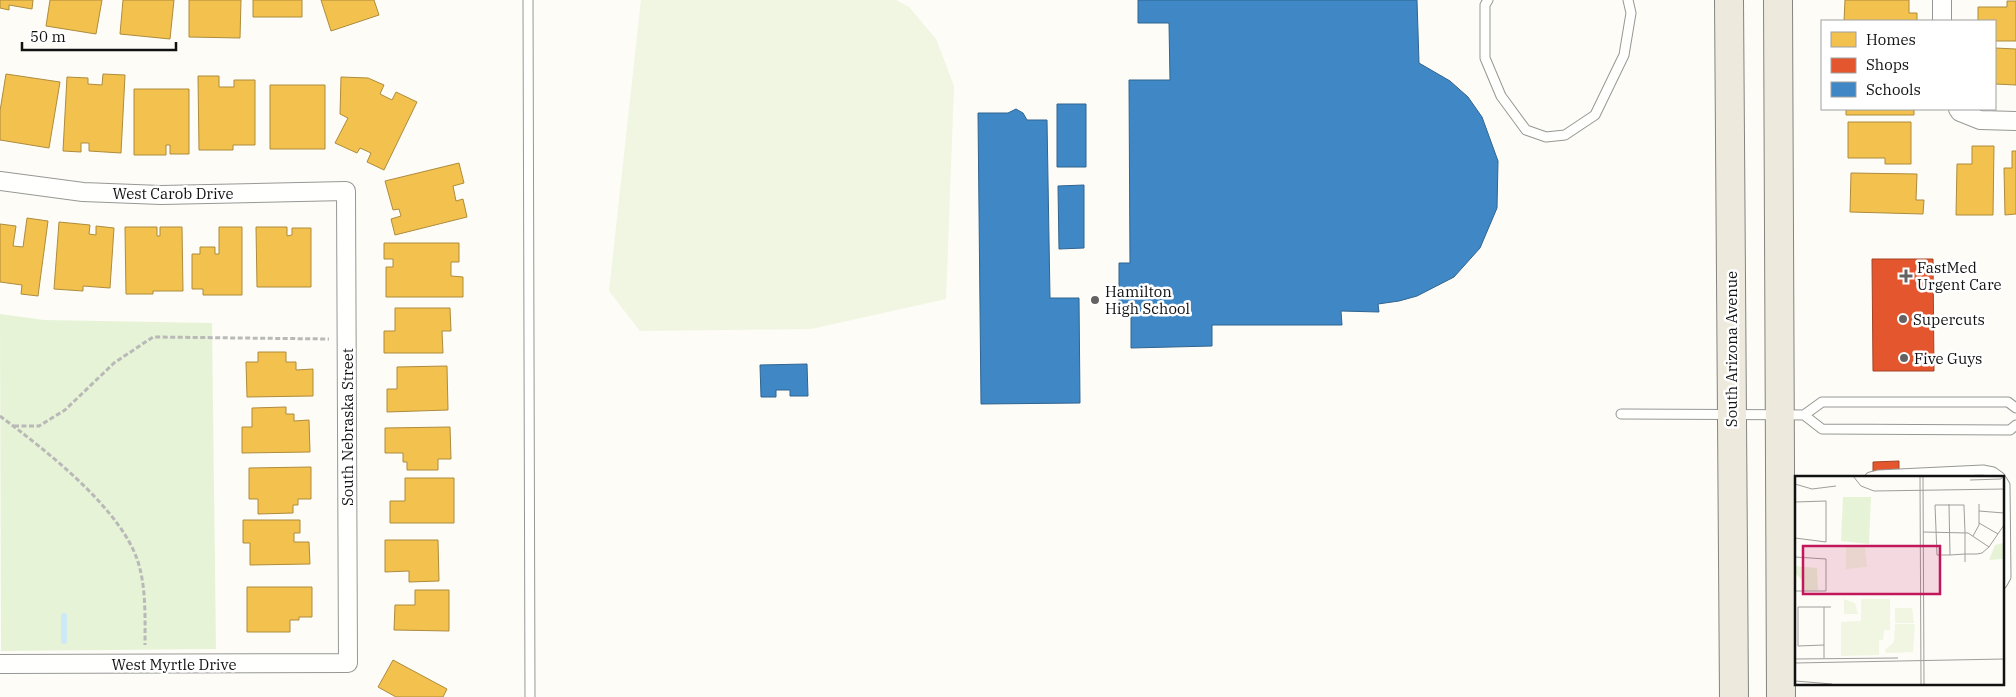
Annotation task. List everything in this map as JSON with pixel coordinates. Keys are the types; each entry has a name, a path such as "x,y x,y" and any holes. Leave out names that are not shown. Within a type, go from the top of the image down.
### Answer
{"main road":[{"name":"South Arizona Avenue","path":"1729,0 1734,697"},
{"path":"1778,0 1792,415 1781,697"}],"street":[{"path":"1942,0 1942,20"},
{"path":"1959,110 1980,120 2016,121"},
{"name":"West Carob Drive","path":"0,181 83,192 161,195 346,191"},
{"name":"South Nebraska Street","path":"346,191 348,663"},
{"name":"West Myrtle Drive","path":"0,664 348,663"}],"lane":[{"path":"528,0 530,697"},
{"path":"1488,0 1485,5 1485,58 1502,96 1526,130 1546,137 1566,135 1595,115 1624,55 1631,13 1628,0"},
{"path":"1621,414 1792,415 1822,402 2008,402 2016,408"},
{"path":"1792,415 1822,429 2010,430 2016,425"},
{"path":"1874,476 1983,470 1993,472 1999,476"},
{"path":"2004,485 2006,577 2004,580"}],"path":[{"path":"14,426 39,426 65,410 114,363 153,337 347,339"},
{"path":"0,416 75,477 110,514 126,535 140,568 145,608 145,664"}],"green space":[{"path":"641,0 896,0 909,7 936,39 954,86 946,299 811,329 640,331 609,291"},
{"path":"0,314 44,320 212,323 216,649 1,651"}],"building: Homes":[{"path":"0,0 33,0 32,9 9,5 9,10 0,8"},
{"path":"50,0 102,0 96,34 46,26"},
{"path":"123,0 174,0 170,39 120,34"},
{"path":"189,0 241,0 240,38 189,37"},
{"path":"253,0 302,0 302,17 253,17"},
{"path":"321,0 374,0 379,15 331,31"},
{"path":"1845,0 1909,0 1909,13 1917,13 1917,20 1844,20"},
{"path":"2007,1 2016,1 2016,41 1996,41 1996,20 1978,20 1978,7 2007,7"},
{"path":"1996,48 2016,49 2016,85 1996,84"},
{"path":"6,74 60,82 49,148 0,140 0,111"},
{"path":"103,74 125,75 121,153 89,151 89,143 81,143 81,152 63,151 67,77 88,78 88,84 102,85"},
{"path":"198,76 219,76 219,87 234,87 234,80 255,80 255,145 233,145 233,150 199,150"},
{"path":"341,77 368,78 384,85 380,94 392,100 396,92 417,102 384,170 367,162 371,153 360,148 357,153 335,143 348,118 340,114"},
{"path":"270,85 325,85 325,149 270,149"},
{"path":"134,89 189,89 189,154 170,154 170,145 166,145 166,155 134,155"},
{"path":"1846,110 1914,110 1914,115 1846,115"},
{"path":"1848,122 1911,122 1911,164 1885,164 1885,158 1848,158"},
{"path":"1972,146 1994,146 1993,215 1956,215 1957,164 1972,164"},
{"path":"2012,151 2016,151 2016,214 2005,215 2004,168 2012,168"},
{"path":"459,163 464,183 453,186 456,201 463,199 467,217 395,235 391,219 401,216 399,209 393,210 385,181"},
{"path":"1851,173 1917,174 1916,200 1924,200 1923,214 1850,212"},
{"path":"27,218 48,221 38,296 21,294 22,285 0,282 0,224 16,226 13,246 23,247"},
{"path":"59,222 90,225 89,234 96,235 96,226 114,228 110,288 83,286 83,291 54,289"},
{"path":"125,227 157,227 157,236 160,236 160,227 182,227 183,291 153,291 153,294 126,294"},
{"path":"219,227 242,227 242,295 203,295 203,289 192,289 192,254 200,254 200,247 215,247 215,254 219,254"},
{"path":"256,227 287,227 287,236 292,235 292,228 311,228 311,287 257,287"},
{"path":"384,243 459,243 459,262 451,262 451,276 463,277 463,297 386,297 386,267 393,267 393,259 384,259"},
{"path":"395,308 450,308 451,331 442,331 443,353 384,353 384,331 395,331"},
{"path":"258,352 286,352 286,362 296,362 296,370 313,369 313,396 247,397 246,362 258,362"},
{"path":"447,366 448,410 387,412 387,389 397,389 397,367"},
{"path":"286,407 286,414 294,414 294,421 309,420 310,452 242,453 242,427 252,427 252,408"},
{"path":"450,427 451,459 438,459 438,470 407,470 407,462 403,462 403,453 385,453 385,428"},
{"path":"311,467 311,499 298,499 298,505 293,505 293,513 258,514 258,499 249,499 249,468"},
{"path":"405,478 454,478 454,523 390,523 390,501 405,501"},
{"path":"243,520 300,520 300,533 294,533 294,542 309,542 310,564 250,565 250,543 243,543"},
{"path":"385,540 438,540 439,581 409,582 409,571 385,572"},
{"path":"247,587 312,587 312,617 299,617 299,620 290,620 290,632 247,632"},
{"path":"415,590 449,590 449,631 394,630 395,605 415,605"},
{"path":"393,660 447,689 443,697 396,697 378,687"}],"building: Shops":[{"path":"1872,259 1933,259 1934,371 1873,371"},
{"path":"1899,461 1899,476 1873,476 1873,462"}],"building: Schools":[{"name":"Hamilton High School","path":"1138,0 1417,0 1419,63 1450,81 1468,97 1482,117 1498,161 1497,208 1480,248 1454,277 1417,296 1378,304 1379,312 1341,311 1342,325 1212,325 1212,346 1131,348 1131,307 1119,307 1119,263 1130,263 1129,80 1170,80 1169,23 1138,23"},
{"path":"1057,104 1086,104 1086,167 1057,167"},
{"path":"1016,109 1023,113 1027,120 1047,120 1050,298 1079,298 1080,403 981,404 978,113 1008,113"},
{"path":"1084,185 1084,248 1059,249 1058,186"},
{"path":"807,364 808,396 790,396 790,390 776,390 776,397 761,397 760,365"}],"waterway":[{"path":"64,616 64,641"}],"place":[{"name":"FastMed Urgent Care","path":"1906,276"},
{"name":"Hamilton High School","path":"1095,300"},
{"name":"Supercuts","path":"1903,319"},
{"name":"Five Guys","path":"1904,358"}]}
